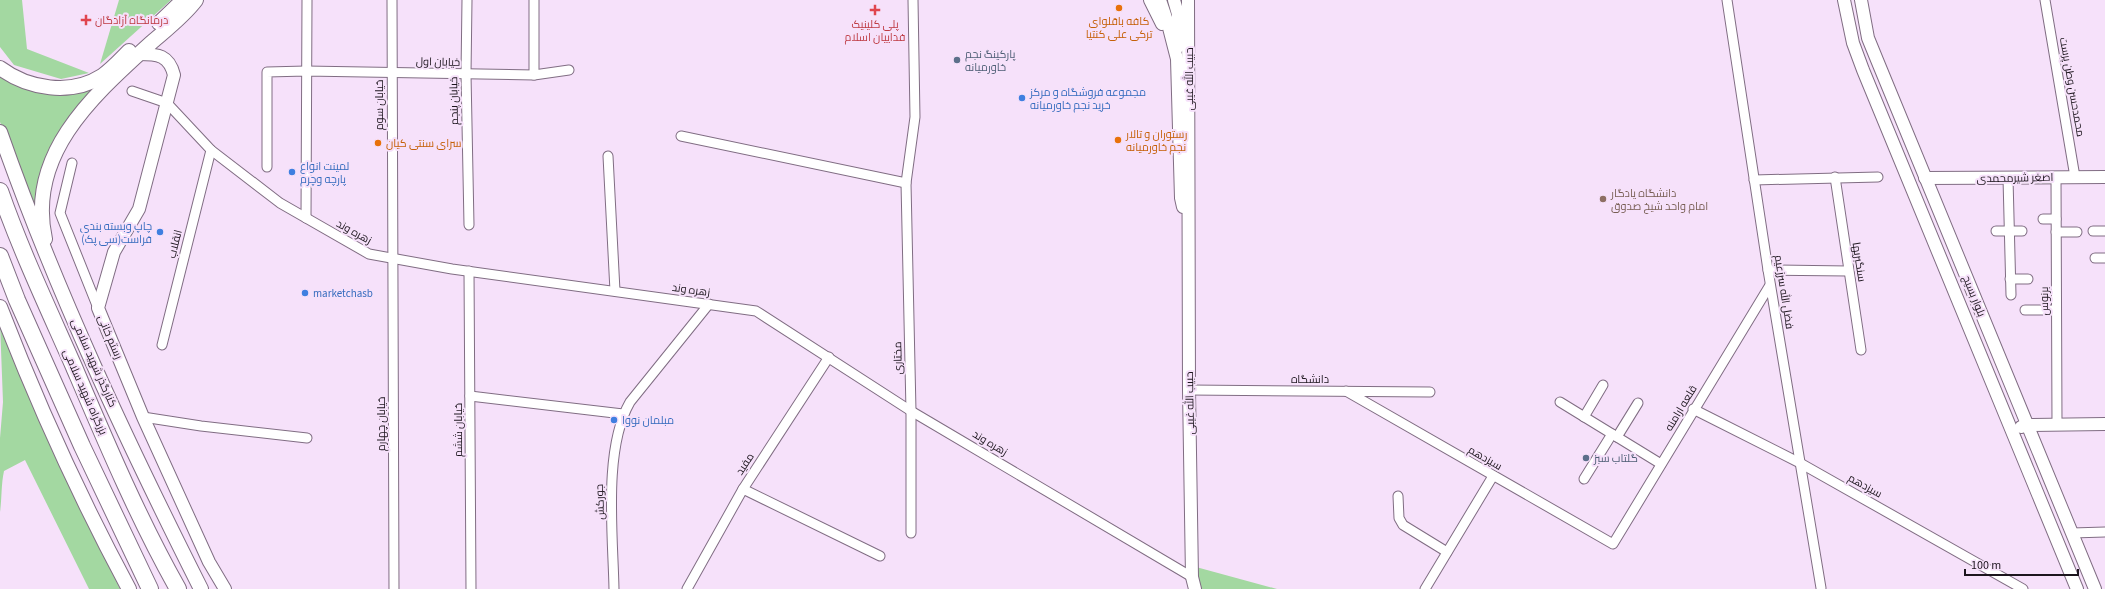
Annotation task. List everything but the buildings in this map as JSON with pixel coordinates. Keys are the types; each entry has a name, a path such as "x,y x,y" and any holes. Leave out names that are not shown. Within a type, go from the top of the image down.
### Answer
{"highway":[{"name":"بزرگراه شهید سلامی","path":"0,191 31,271 104,437 163,561 178,589"},
{"path":"0,256 17,300 82,446 150,589"}],"main road":[{"path":"0,68 20,79 43,86 66,88 84,85 110,70 183,0"},
{"path":"52,269 44,235 42,209 44,192 52,161 59,144 75,119 139,54 183,14 196,0"},
{"path":"1150,0 1177,58"},
{"name":"حبیب الله غیبی","path":"1160,0 1177,58 1181,198 1189,230"},
{"path":"1174,0 1178,14 1179,35 1177,58"},
{"name":"حبیب الله غیبی","path":"1188,0 1191,583 1195,589"},
{"name":"بلوار بسیج","path":"1844,0 1853,43 1863,70 2077,589"},
{"name":"بلوار بسیج","path":"1861,0 1862,13 1873,49 2095,589"},
{"name":"رستم خانی","path":"139,54 151,54 165,59 172,66 174,75 139,209 114,252 98,308 143,417 209,562 225,589"},
{"name":"کنارگذر شهید سلامی","path":"0,132 40,242 122,428 201,589"},
{"name":"اصغر شیرمحمدی","path":"1925,178 2105,177"},
{"path":"0,307 18,354 90,515 129,589"},
{"path":"2012,431 2027,425 2105,424"}],"street":[{"path":"306,218 307,0"},
{"name":"خیابان سوم","path":"392,0 392,258"},
{"name":"خیابان پنجم","path":"467,0 466,74 469,225"},
{"path":"534,0 534,74"},
{"name":"مختاری","path":"911,533 911,411 906,183 915,117 914,0"},
{"name":"مختاری","path":"914,18 917,0"},
{"name":"فضل الله سرزعیم","path":"1727,0 1770,285 1821,588"},
{"name":"محمدحسن وطن پرست","path":"2045,0 2075,177"},
{"name":"خیابان اول","path":"267,167 267,72 306,71 534,74 569,70"},
{"path":"132,91 167,103"},
{"name":"زهره وند","path":"167,103 211,150 280,203 369,254 469,271 756,311 911,411 1191,583"},
{"path":"681,136 906,183"},
{"name":"انقلاب","path":"162,345 211,150"},
{"path":"608,156 615,291"},
{"path":"72,163 60,213 98,308"},
{"name":"سنگبریها","path":"1834,177 1861,350"},
{"path":"1754,180 1878,177"},
{"name":"برنوس","path":"2056,177 2057,424"},
{"path":"2008,178 2011,295"},
{"path":"2043,219 2056,219"},
{"path":"1996,231 2022,231"},
{"path":"2093,231 2105,231"},
{"path":"2056,232 2077,232"},
{"name":"خیابان چهارم","path":"392,258 394,589"},
{"path":"2095,258 2105,258"},
{"path":"1768,270 1848,271"},
{"name":"خیابان ششم","path":"469,271 471,589"},
{"path":"2010,279 2028,280"},
{"name":"قلعه ارامنه","path":"1613,544 1693,409 1770,285"},
{"path":"470,396 623,414 630,402 709,304"},
{"path":"2025,310 2056,310"},
{"name":"مفید","path":"687,589 743,489 829,357"},
{"path":"1584,417 1603,385"},
{"name":"دانشگاه","path":"1189,390 1430,392"},
{"name":"سیزدهم","path":"1346,391 1613,544"},
{"path":"1560,402 1661,464"},
{"path":"1584,478 1638,403"},
{"name":"سیزدهم","path":"1693,409 1800,463 2023,589"},
{"name":"جورکش","path":"614,589 612,477 623,414"},
{"path":"143,417 201,426 307,438"},
{"path":"1425,589 1493,476"},
{"path":"743,489 880,556"},
{"path":"1398,496 1399,518 1403,525 1447,552"},
{"path":"2072,533 2105,532"}],"green space":[{"path":"0,0 22,0 27,49 89,73 61,79 14,65 0,47"},
{"path":"119,0 171,0 100,64"},
{"path":"0,73 17,82 99,81 89,96 67,120 55,140 40,226 0,122"},
{"path":"0,323 60,463 120,589 89,589 25,460 4,471 0,512 0,438 3,402"},
{"path":"1196,567 1277,589 1198,589"}],"place":[{"name":"کافه باقلوای ترکی علی کنتیا","path":"1119,8"},
{"name":"پلی کلینیک فداییان اسلام","path":"875,10"},
{"name":"درمانگاه آزادگان","path":"86,20"},
{"name":"پارکینگ نجم خاورمیانه","path":"957,60"},
{"name":"مجموعه فروشگاه و مرکز خرید نجم خاورمیانه","path":"1022,98"},
{"name":"رستوران و تالار نجم خاورمیانه","path":"1118,140"},
{"name":"سرای سنتی کیان","path":"378,143"},
{"name":"لمینت انواع پارچه وچرم","path":"292,172"},
{"name":"دانشگاه یادگار امام واحد شیخ صدوق","path":"1603,199"},
{"name":"چاپ وبسته بندی فراست(سی پک)","path":"160,232"},
{"name":"marketchasb","path":"305,293"},
{"name":"مبلمان نووا","path":"614,420"},
{"name":"گلتاب سبز","path":"1586,458"}]}
